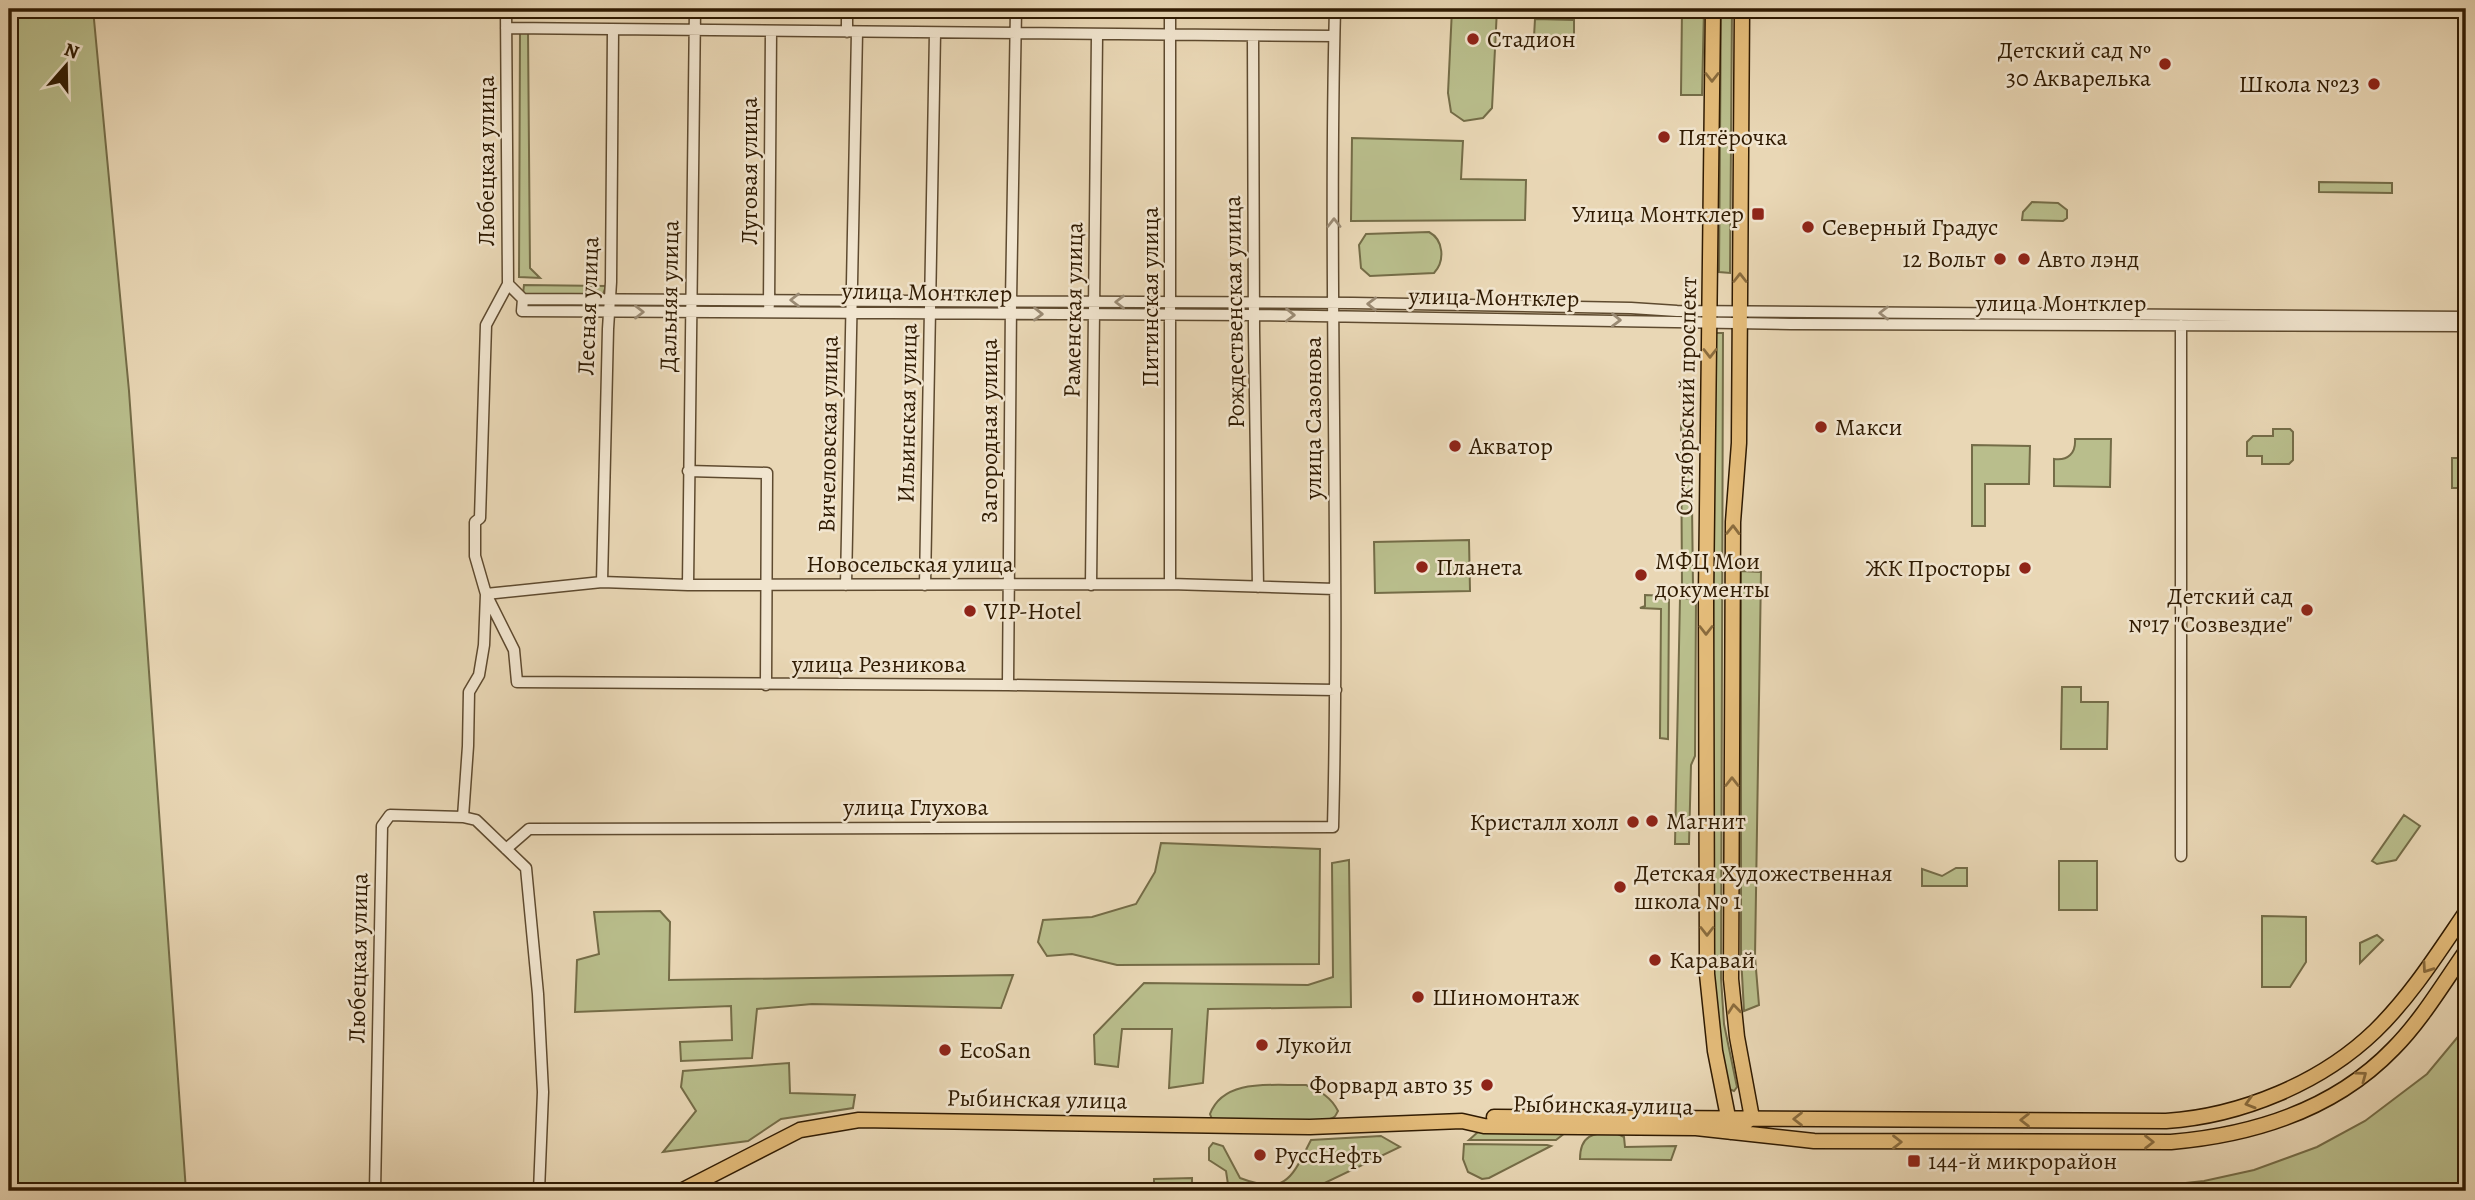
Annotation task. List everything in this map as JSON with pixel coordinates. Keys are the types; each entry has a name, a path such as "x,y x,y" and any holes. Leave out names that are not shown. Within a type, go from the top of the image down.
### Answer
{"main road":[{"name":"Октябрьский проспект","path":"1713,9 1706,595 1707,974 1711,1028 1730,1125"},
{"name":"Октябрьский проспект","path":"1742,9 1739,443 1733,523 1731,979 1752,1118"},
{"path":"1730,1125 1752,1118 2166,1121 2242,1106 2271,1097 2348,1055 2401,1002 2466,912"},
{"name":"Рыбинская улица","path":"681,1191 800,1130 859,1120 1310,1127 1462,1121 1484,1126 1681,1128 1730,1125 1814,1142 2171,1142 2234,1135 2298,1113 2362,1077 2393,1049 2466,951"}],"street":[{"name":"Любецкая улица","path":"486,594 475,556 475,522 480,518 486,325 508,285 506,9"},
{"name":"Дальняя улица","path":"688,585 695,9"},
{"name":"Вичеловская улица","path":"846,585 852,306 852,32 847,9"},
{"name":"Загородная улица","path":"1008,685 1016,9"},
{"name":"Питинская улица","path":"1170,9 1170,584"},
{"name":"улица Сазонова","path":"1333,827 1336,690 1335,9"},
{"path":"506,28 1097,36 1334,36"},
{"name":"Лесная улица","path":"602,582 610,299 613,30"},
{"name":"Луговая улица","path":"769,306 771,31"},
{"name":"Ильинская улица","path":"925,585 935,33"},
{"name":"Раменская улица","path":"1091,585 1097,36"},
{"name":"Рождественская улица","path":"1253,37 1258,587"},
{"path":"508,285 523,299"},
{"name":"улица Монтклер","path":"769,306 690,312 522,311 523,299 690,300 769,306 929,307 1011,314 1093,315 1171,315 1334,303 1740,317 2181,325 2466,326"},
{"name":"улица Монтклер","path":"929,307 1011,301 1171,302 1334,316 1710,316"},
{"name":"улица Монтклер","path":"1740,317 2466,317"},
{"path":"2181,325 2181,856"},
{"path":"688,471 767,473 766,685"},
{"name":"Новосельская улица","path":"486,594 602,582 688,585 1170,584 1335,589"},
{"path":"463,817 469,692 479,675 484,645 486,594"},
{"name":"улица Резникова","path":"486,594 514,650 517,682 1336,690"},
{"name":"Любецкая улица","path":"374,1191 382,826 390,815 463,817 476,820 506,849"},
{"name":"улица Глухова","path":"506,849 529,829 1333,827"},
{"path":"506,849 526,868 538,994 543,1092 539,1191"}],"green space":[{"path":"9,9 93,9 129,391 186,1191 9,1191"},
{"name":"Стадион","path":"1452,9 1497,9 1492,108 1483,118 1464,121 1451,112 1448,93"},
{"path":"1682,9 1704,9 1702,95 1681,95"},
{"path":"1721,9 1732,9 1730,273 1719,272"},
{"path":"1535,19 1574,20 1574,38 1534,37"},
{"path":"520,32 528,32 530,268 540,278 519,277"},
{"path":"1352,138 1463,141 1461,179 1526,180 1525,220 1351,221"},
{"path":"2319,182 2392,183 2392,193 2319,192"},
{"path":"2032,202 2058,203 2067,210 2067,218 2063,221 2022,220 2023,212"},
{"path":"1429,232 1438,240 1441,251 1440,263 1434,273 1370,276 1361,268 1359,245 1366,234"},
{"path":"524,285 606,286 603,294 523,294"},
{"path":"1715,333 1723,333 1721,978 1724,1024 1737,1087 1734,1091 1729,1089 1716,1030 1711,975"},
{"path":"1681,424 1691,424 1693,586 1682,586"},
{"path":"2273,429 2290,429 2293,432 2293,460 2289,464 2262,464 2262,456 2247,456 2247,442 2253,436 2273,436"},
{"path":"2075,439 2111,439 2110,487 2054,486 2054,459 2063,459 2070,455"},
{"path":"1972,445 2030,446 2029,484 1985,484 1985,526 1972,526"},
{"path":"2452,458 2466,458 2466,488 2452,488"},
{"name":"Планета","path":"1469,540 1470,591 1375,593 1374,542"},
{"path":"1741,571 1761,572 1755,957 1759,1005 1744,1011 1741,956"},
{"path":"1645,595 1669,596 1668,739 1660,738 1661,609 1640,608 1645,606"},
{"path":"1680,598 1696,599 1695,756 1691,765 1689,844 1675,844"},
{"path":"2062,687 2081,687 2081,702 2108,702 2107,749 2061,749"},
{"path":"2404,815 2420,826 2396,860 2377,864 2372,861"},
{"path":"1161,843 1320,849 1319,964 1117,965 1072,954 1047,956 1038,942 1043,920 1092,917 1136,904 1155,872"},
{"path":"1349,860 1351,1007 1208,1009 1203,1083 1169,1088 1172,1029 1122,1029 1118,1067 1095,1064 1094,1035 1144,983 1308,985 1333,977 1332,863"},
{"path":"2059,861 2097,861 2097,910 2059,910"},
{"path":"1956,868 1967,868 1967,886 1922,886 1922,869 1942,876"},
{"path":"660,911 670,922 669,980 1013,975 1001,1008 812,1004 757,1009 752,1058 681,1061 680,1042 732,1040 731,1006 575,1012 577,960 599,954 594,912"},
{"path":"2262,916 2306,917 2306,962 2290,987 2262,987"},
{"path":"2377,935 2383,940 2360,963 2360,943"},
{"path":"2466,1027 2466,1191 1896,1191 2121,1190 2204,1181 2254,1170 2317,1147 2365,1121 2427,1074"},
{"path":"789,1063 790,1093 855,1095 853,1108 781,1119 748,1141 663,1152 696,1111 681,1087 683,1071"},
{"path":"1266,1085 1306,1085 1332,1102 1338,1111 1334,1117 1307,1123 1212,1119 1210,1114 1217,1102 1238,1089"},
{"path":"1479,1131 1565,1133 1556,1140 1469,1140"},
{"path":"1614,1132 1624,1137 1625,1147 1676,1146 1671,1160 1580,1159 1585,1140 1600,1133"},
{"path":"1381,1136 1400,1147 1308,1191 1229,1191 1226,1171 1209,1160 1209,1148 1213,1143 1223,1146 1240,1178 1268,1185 1278,1184 1293,1173 1311,1140"},
{"path":"1464,1144 1551,1146 1489,1178 1482,1179 1468,1172 1463,1159"},
{"path":"1192,1178 1192,1191 1154,1191 1154,1179"}],"place":[{"name":"Стадион","path":"1473,39"},
{"name":"Детский сад № 30 Акварелька","path":"2165,64"},
{"name":"Школа №23","path":"2374,84"},
{"name":"Пятёрочка","path":"1664,137"},
{"name":"Улица Монтклер","path":"1758,214"},
{"name":"Северный Градус","path":"1808,227"},
{"name":"12 Вольт","path":"2000,259"},
{"name":"Авто лэнд","path":"2024,259"},
{"name":"Макси","path":"1821,427"},
{"name":"Акватор","path":"1455,446"},
{"name":"Планета","path":"1422,567"},
{"name":"ЖК Просторы","path":"2025,568"},
{"name":"МФЦ Мои документы","path":"1641,575"},
{"name":"Детский сад №17 \"Созвездие\"","path":"2307,610"},
{"name":"VIP-Hotel","path":"970,611"},
{"name":"Магнит","path":"1652,821"},
{"name":"Кристалл холл","path":"1633,822"},
{"name":"Детская Художественная школа № 1","path":"1620,887"},
{"name":"Каравай","path":"1655,960"},
{"name":"Шиномонтаж","path":"1418,997"},
{"name":"Лукойл","path":"1262,1045"},
{"name":"EcoSan","path":"945,1050"},
{"name":"Форвард авто 35","path":"1487,1085"},
{"name":"РуссНефть","path":"1260,1155"},
{"name":"144-й микрорайон","path":"1914,1161"}]}
